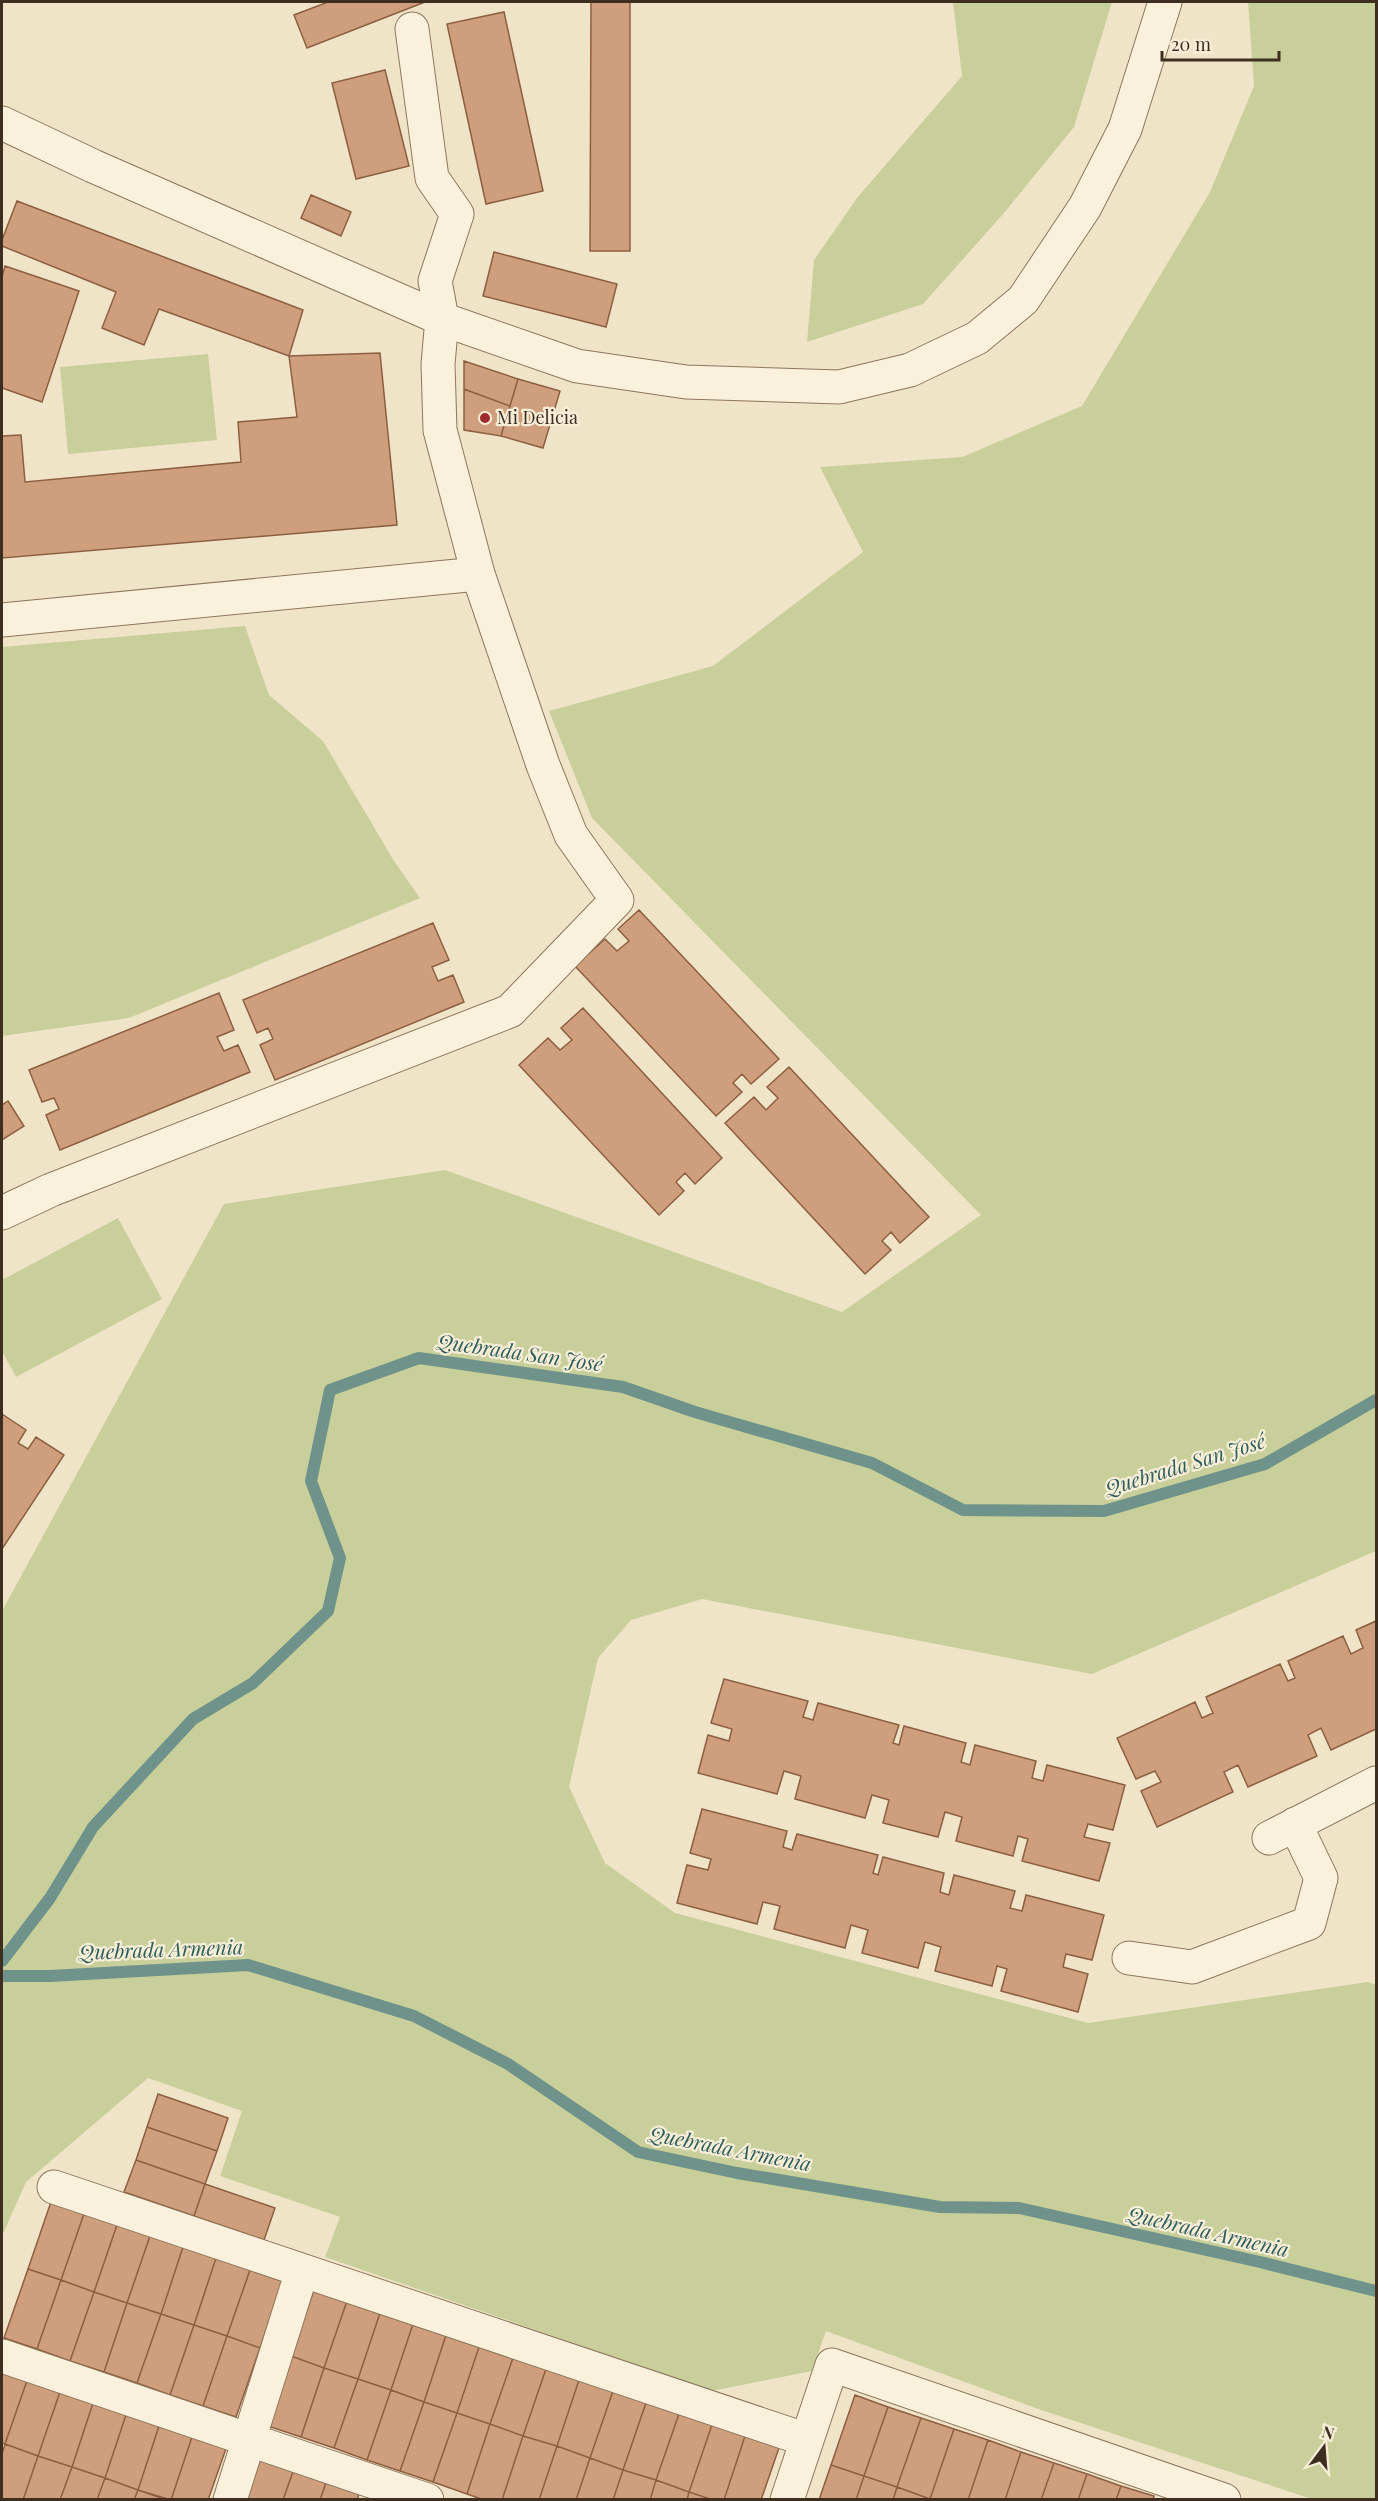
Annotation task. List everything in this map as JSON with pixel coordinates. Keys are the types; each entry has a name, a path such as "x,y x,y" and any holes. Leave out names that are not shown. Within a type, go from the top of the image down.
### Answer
{"street":[{"path":"2,126 442,319 577,366 686,382 839,387 910,370 977,338 1023,300 1085,207 1125,129 1165,2"},
{"path":"2,1213 51,1190 510,1011 617,900 571,835 543,765 478,574 440,430 438,364 442,319 435,281 457,214 432,178 412,28"},
{"path":"2,620 478,574"},
{"path":"1129,1958 1192,1967 1309,1923 1321,1878 1282,1831 1377,1783"},
{"path":"54,2187 807,2440"},
{"path":"230,2499 302,2271"},
{"path":"2,2356 427,2499"},
{"path":"787,2499 832,2365 1224,2499"}],"green space":[{"path":"953,2 1112,2 1074,127 1004,213 923,304 807,342 814,260 857,198 962,76"},
{"path":"1248,2 1376,2 1376,1551 1092,1674 702,1599 631,1620 598,1658 569,1787 605,1863 675,1913 1088,2023 1368,1982 1376,1985 1376,2499 1312,2499 1041,2410 826,2331 812,2371 712,2391 325,2257 340,2217 220,2176 242,2111 148,2078 26,2182 2,2236 2,1611 224,1204 445,1170 842,1312 981,1215 592,818 549,711 713,666 863,552 820,467 962,457 1082,406 1210,192 1254,86"},
{"path":"208,354 217,440 68,454 60,367"},
{"path":"245,626 269,695 323,741 394,861 420,898 129,1018 2,1036 2,647"},
{"path":"118,1218 162,1299 16,1377 2,1351 2,1280"}],"building":[{"path":"328,2 425,2 307,48 294,15"},
{"path":"591,2 630,2 630,251 590,251"},
{"path":"504,12 543,191 486,204 447,24"},
{"path":"385,70 409,166 356,179 332,83"},
{"path":"311,195 351,212 341,236 301,218"},
{"path":"17,201 303,310 289,356 159,309 144,345 102,328 116,292 2,246 2,240"},
{"path":"494,252 617,284 606,327 483,296"},
{"path":"5,266 79,291 42,402 2,388 2,277"},
{"path":"380,353 397,525 2,558 2,436 21,435 25,482 241,462 238,422 297,417 289,356"},
{"path":"464,361 518,379 510,406 464,389"},
{"path":"518,379 560,391 543,448 501,436"},
{"name":"Mi Delicia","path":"464,389 510,406 501,436 464,430"},
{"path":"639,910 779,1059 751,1084 742,1074 733,1083 742,1092 716,1116 575,966 605,939 617,951 629,941 618,929"},
{"path":"433,923 449,960 432,967 438,981 453,975 464,1002 275,1080 260,1045 273,1039 268,1028 257,1033 243,1000"},
{"path":"219,993 234,1030 217,1037 224,1051 238,1045 250,1072 60,1150 46,1115 59,1109 54,1098 42,1102 29,1070"},
{"path":"583,1008 722,1158 695,1184 685,1173 676,1182 684,1191 659,1215 519,1065 548,1038 560,1050 572,1040 561,1028"},
{"path":"789,1067 929,1217 900,1243 891,1232 882,1241 891,1250 865,1274 725,1123 754,1097 766,1110 778,1098 767,1087"},
{"path":"8,1101 24,1126 2,1140 2,1105"},
{"path":"2,1414 26,1430 18,1443 28,1449 36,1437 64,1455 2,1549"},
{"path":"1376,1621 1376,1729 1331,1750 1321,1728 1308,1735 1317,1756 1248,1787 1238,1765 1224,1772 1233,1792 1157,1827 1141,1791 1161,1782 1155,1771 1136,1779 1117,1738 1195,1702 1202,1718 1213,1713 1206,1697 1280,1664 1288,1681 1295,1678 1288,1661 1343,1636 1351,1654 1363,1648 1356,1630"},
{"path":"724,1679 808,1701 803,1717 813,1720 818,1703 899,1725 893,1743 899,1745 904,1726 966,1743 961,1762 970,1765 975,1745 1036,1761 1032,1778 1043,1781 1047,1765 1125,1785 1113,1830 1088,1824 1084,1837 1110,1843 1099,1881 1022,1861 1028,1839 1018,1836 1013,1856 956,1841 962,1817 945,1812 938,1837 883,1823 889,1800 872,1795 865,1818 795,1799 801,1776 784,1771 777,1794 698,1773 708,1735 729,1741 732,1729 711,1723"},
{"path":"702,1809 787,1831 783,1847 792,1850 797,1834 878,1855 873,1873 878,1875 883,1857 944,1873 940,1892 949,1895 954,1875 1015,1891 1010,1908 1022,1911 1026,1895 1104,1915 1092,1960 1066,1954 1063,1967 1088,1974 1078,2012 1001,1991 1007,1969 997,1966 992,1986 935,1971 941,1947 925,1942 918,1968 862,1953 868,1930 851,1925 845,1948 774,1929 780,1906 763,1902 757,1924 677,1903 687,1865 708,1870 711,1859 690,1853"},
{"path":"158,2094 228,2118 217,2151 147,2127"},
{"path":"147,2127 217,2151 205,2184 136,2160"},
{"path":"136,2160 205,2184 194,2216 124,2192"},
{"path":"205,2184 275,2208 264,2240 194,2216"},
{"path":"52,2199 85,2211 61,2280 28,2269"},
{"path":"85,2211 118,2222 94,2292 61,2280"},
{"path":"118,2222 151,2233 127,2303 94,2292"},
{"path":"151,2233 184,2244 161,2314 127,2303"},
{"path":"184,2244 217,2255 194,2325 161,2314"},
{"path":"217,2255 251,2267 227,2336 194,2325"},
{"path":"251,2267 284,2278 260,2348 227,2336"},
{"path":"28,2269 61,2280 37,2349 4,2338"},
{"path":"61,2280 94,2292 70,2361 37,2349"},
{"path":"315,2287 348,2298 324,2368 291,2356"},
{"path":"94,2292 127,2303 104,2372 70,2361"},
{"path":"348,2298 381,2310 358,2379 324,2368"},
{"path":"127,2303 161,2314 137,2383 104,2372"},
{"path":"381,2310 414,2321 391,2390 358,2379"},
{"path":"161,2314 194,2325 170,2395 137,2383"},
{"path":"414,2321 447,2332 424,2402 391,2390"},
{"path":"194,2325 227,2336 203,2406 170,2395"},
{"path":"447,2332 480,2344 457,2413 424,2402"},
{"path":"227,2336 260,2348 236,2417 203,2406"},
{"path":"480,2344 514,2355 490,2424 457,2413"},
{"path":"514,2355 547,2366 523,2436 490,2424"},
{"path":"291,2356 324,2368 301,2437 268,2426"},
{"path":"2,2366 29,2375 5,2444 2,2443"},
{"path":"547,2366 580,2377 557,2446 523,2436"},
{"path":"324,2368 358,2379 334,2448 301,2437"},
{"path":"29,2375 62,2386 38,2456 5,2444"},
{"path":"580,2377 614,2388 590,2458 557,2446"},
{"path":"358,2379 391,2390 367,2460 334,2448"},
{"path":"62,2386 95,2397 72,2467 38,2456"},
{"path":"614,2388 647,2400 623,2470 590,2458"},
{"path":"391,2390 424,2402 400,2471 367,2460"},
{"path":"855,2395 888,2407 864,2476 831,2465"},
{"path":"95,2397 128,2409 105,2478 72,2467"},
{"path":"647,2400 680,2411 656,2480 623,2470"},
{"path":"424,2402 457,2413 433,2482 400,2471"},
{"path":"888,2407 921,2418 897,2487 864,2476"},
{"path":"128,2409 161,2420 138,2490 105,2478"},
{"path":"680,2411 713,2422 689,2492 656,2480"},
{"path":"457,2413 490,2424 467,2494 433,2482"},
{"path":"921,2418 954,2429 930,2499 897,2487"},
{"path":"161,2420 194,2431 171,2500 138,2490"},
{"path":"713,2422 746,2433 724,2500 713,2500 689,2492"},
{"path":"490,2424 523,2436 502,2500 484,2500 467,2494"},
{"path":"954,2429 988,2440 968,2500 933,2500 930,2499"},
{"path":"194,2431 228,2443 208,2500 171,2500"},
{"path":"746,2433 780,2445 761,2500 724,2500"},
{"path":"523,2436 557,2446 539,2500 502,2500"},
{"path":"988,2440 1021,2452 1005,2500 968,2500"},
{"path":"5,2444 38,2456 23,2500 2,2500 2,2454"},
{"path":"557,2446 590,2458 576,2500 539,2500"},
{"path":"1021,2452 1054,2463 1041,2500 1005,2500"},
{"path":"262,2454 295,2466 283,2500 246,2500"},
{"path":"38,2456 72,2467 60,2500 23,2500"},
{"path":"590,2458 623,2470 613,2500 576,2500"},
{"path":"1054,2463 1087,2474 1078,2500 1041,2500"},
{"path":"831,2465 864,2476 856,2500 819,2500"},
{"path":"295,2466 328,2477 320,2500 283,2500"},
{"path":"72,2467 105,2478 97,2500 60,2500"},
{"path":"623,2470 656,2480 650,2500 613,2500"},
{"path":"1087,2474 1121,2486 1116,2500 1078,2500"},
{"path":"864,2476 897,2487 893,2500 856,2500"},
{"path":"328,2477 361,2488 357,2500 320,2500"},
{"path":"105,2478 138,2490 134,2500 97,2500"},
{"path":"656,2480 689,2492 687,2500 650,2500"},
{"path":"1121,2486 1154,2496 1153,2500 1116,2500"},
{"path":"897,2487 930,2499 930,2500 893,2500"},
{"path":"138,2490 167,2500 134,2500"},
{"path":"689,2492 713,2500 687,2500"}],"waterway":[{"name":"Quebrada San José","path":"2,1961 50,1898 93,1827 193,1719 253,1683 328,1611 340,1558 311,1481 330,1390 419,1358 623,1387 695,1412 872,1463 963,1510 1104,1511 1265,1464 1376,1400"},
{"name":"Quebrada Armenia","path":"2,1976 50,1976 248,1965 414,2016 508,2064 638,2152 737,2173 940,2207 1019,2208 1260,2262 1376,2291"}],"place":[{"name":"Mi Delicia","path":"485,418"}]}
